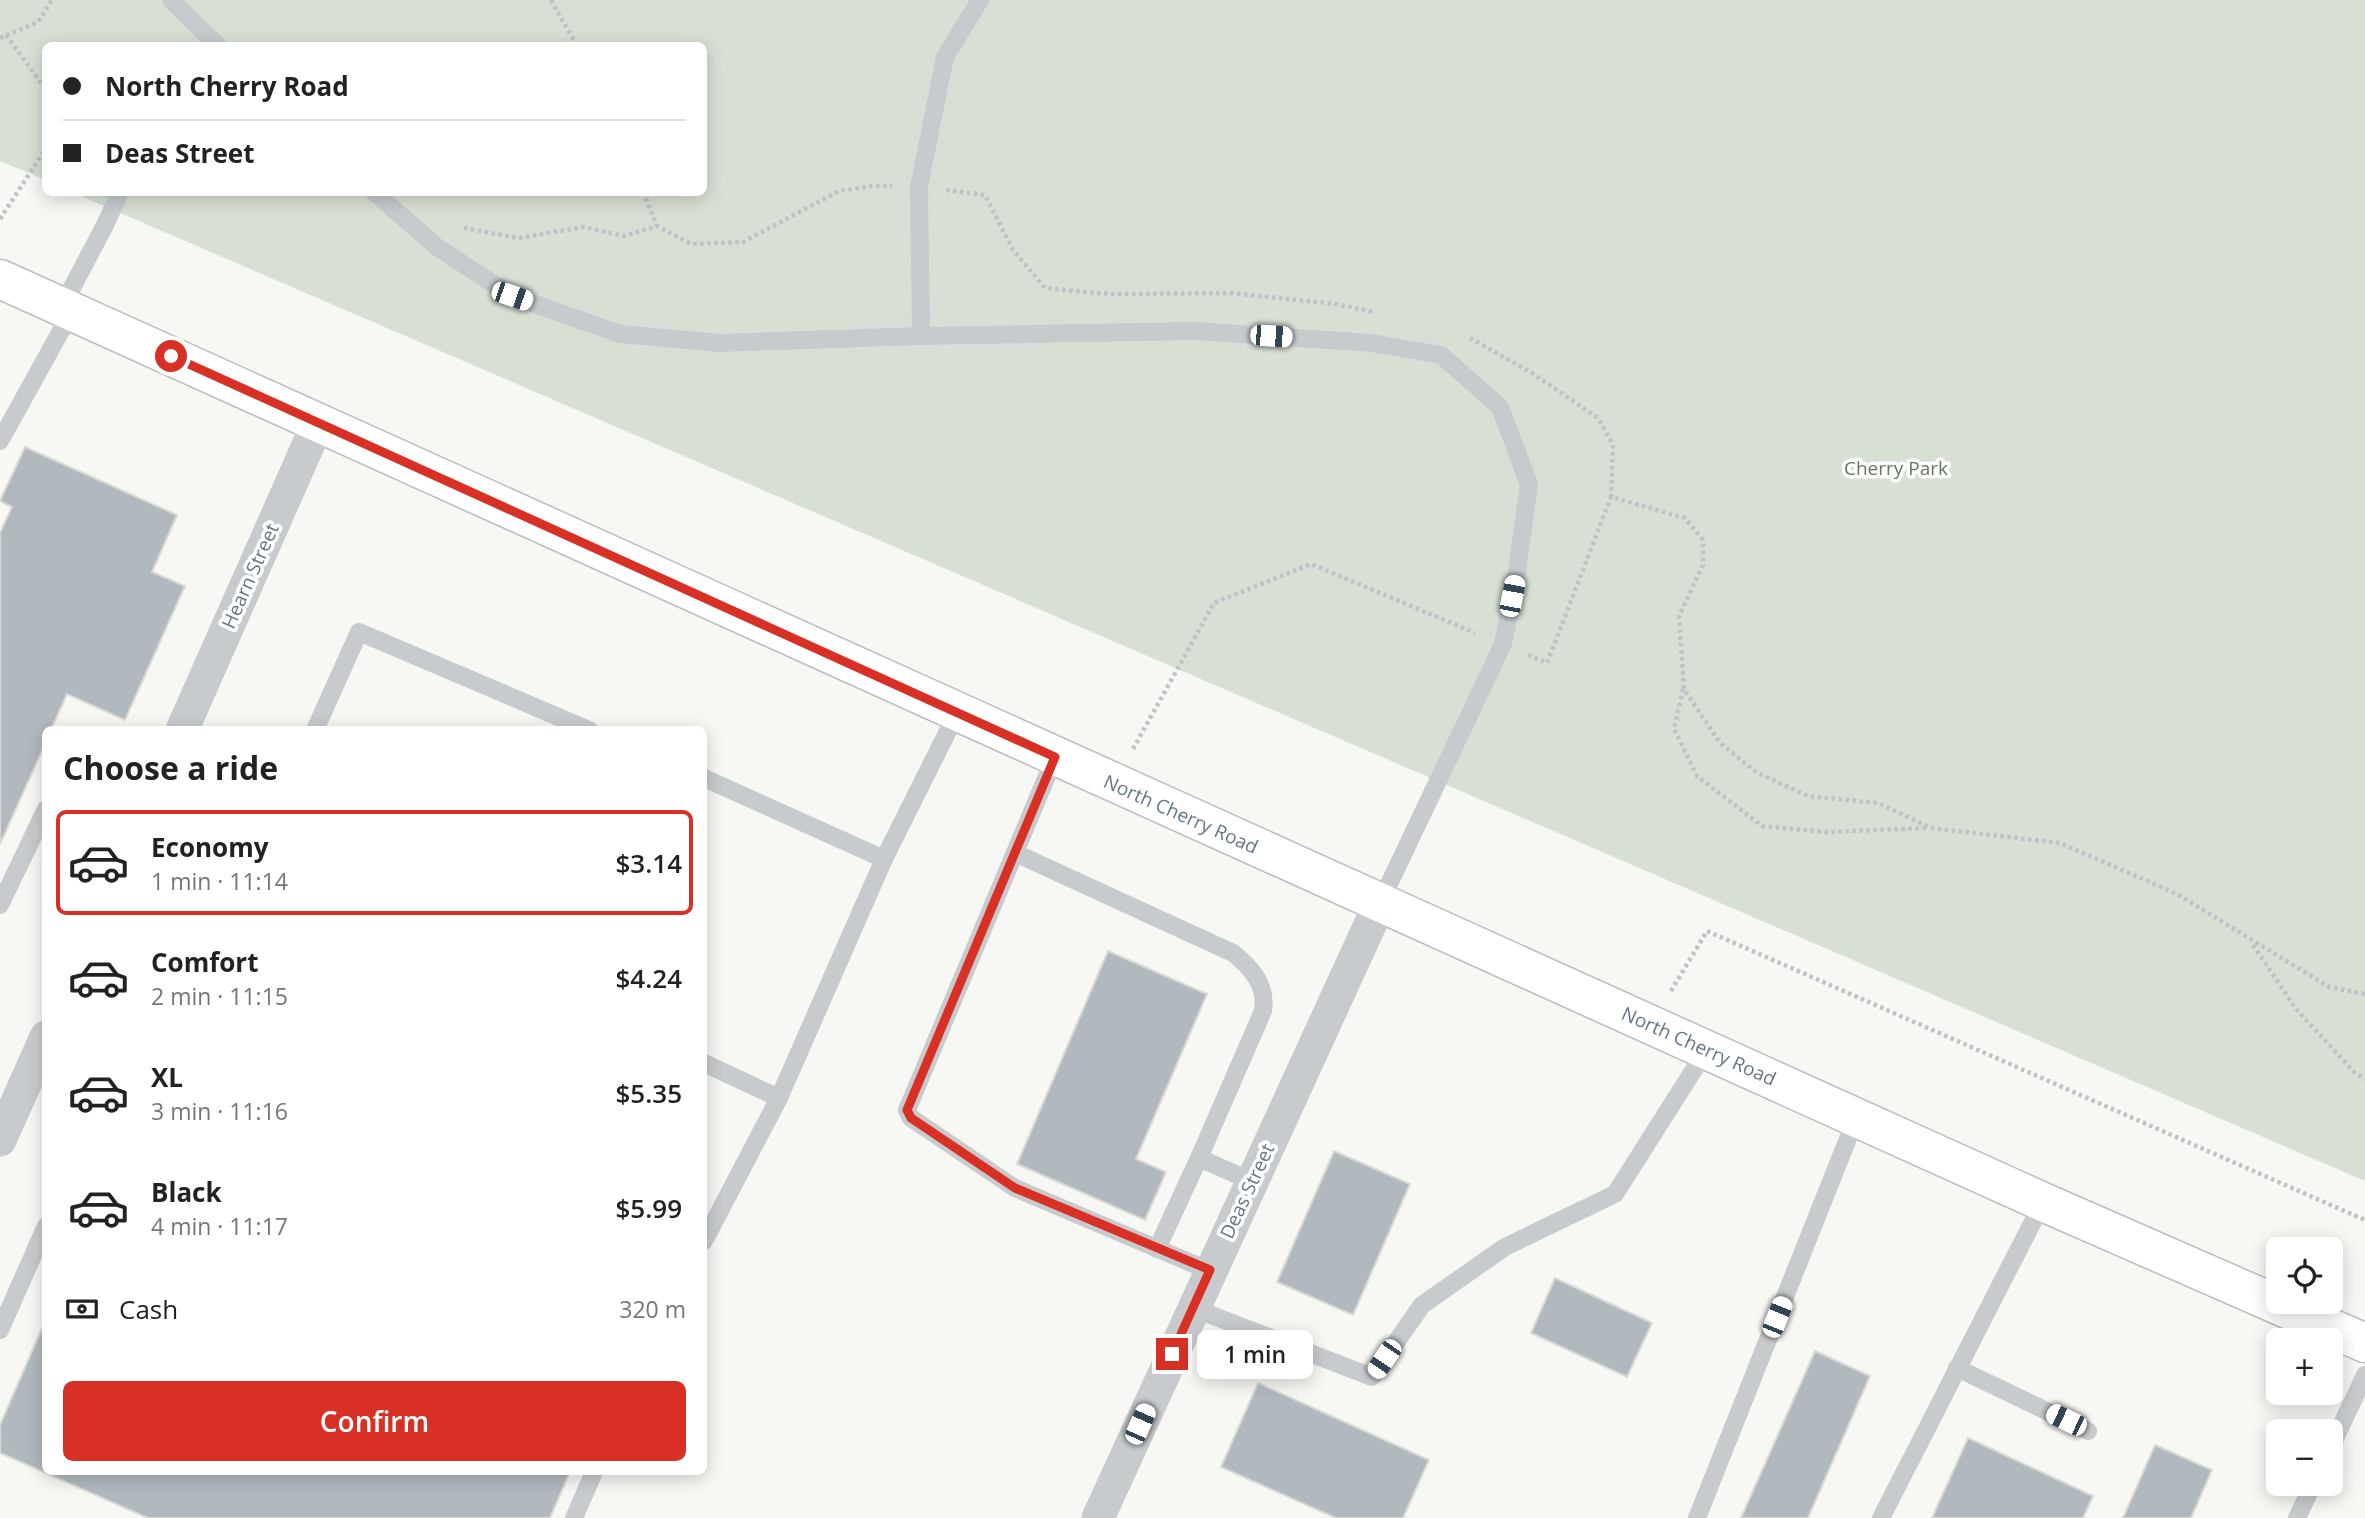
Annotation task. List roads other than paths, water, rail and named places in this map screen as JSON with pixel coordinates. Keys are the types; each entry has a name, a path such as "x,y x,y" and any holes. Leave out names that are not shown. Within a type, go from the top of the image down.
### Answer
{"main road":[{"name":"North Cherry Road","path":"0,279 2043,1202 2365,1343"}],"street":[{"name":"Hearn Street","path":"190,726 318,423"},
{"name":"Deas Street","path":"1098,1518 1380,903"},
{"path":"0,1140 42,1052"}],"lane":[{"path":"171,0 214,42"},
{"path":"921,336 919,187 944,57 980,0"},
{"path":"0,441 67,309 118,196"},
{"path":"379,196 437,247 512,296 620,334 720,344 921,336 1196,331 1371,343 1441,355 1500,407 1530,484 1503,644 1380,903"},
{"path":"318,726 359,632 580,726"},
{"path":"707,1235 779,1098 884,859 957,713"},
{"path":"1055,757 907,1110 911,1118 1015,1188 1157,1250 1210,1270"},
{"path":"707,779 884,859"},
{"path":"0,905 42,817"},
{"path":"1015,852 1233,953 1255,975 1265,1000 1263,1011 1157,1250"},
{"path":"1193,1308 1372,1377 1422,1305 1505,1247 1615,1194 1707,1049"},
{"path":"707,1064 779,1098"},
{"path":"1697,1518 1857,1116"},
{"path":"1199,1158 1251,1181"},
{"path":"1881,1518 2043,1202"},
{"path":"0,1330 42,1235"},
{"path":"1957,1368 2088,1431"},
{"path":"2343,1422 2365,1375"},
{"path":"574,1518 593,1475"},
{"path":"2297,1518 2307,1496"}],"park label":[{"name":"Cherry Park","path":"1896,468"}]}
